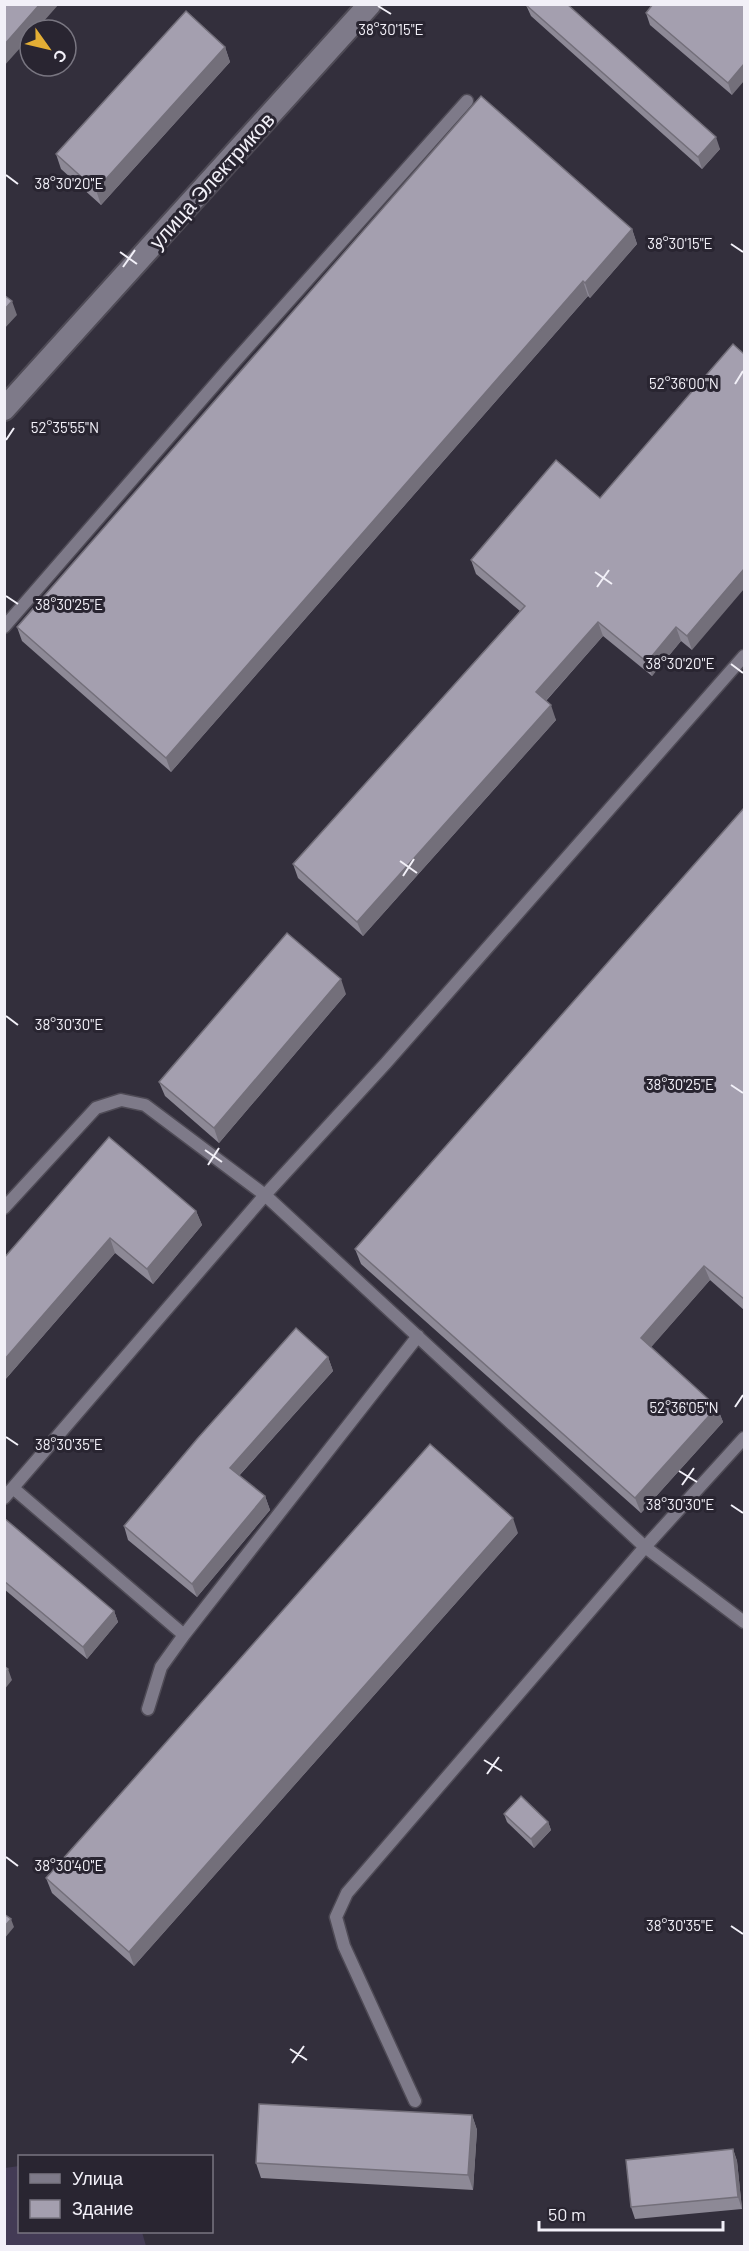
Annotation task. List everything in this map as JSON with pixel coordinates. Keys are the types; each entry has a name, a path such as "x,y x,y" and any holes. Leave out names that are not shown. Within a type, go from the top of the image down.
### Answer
{"street":[{"name":"улица Электриков","path":"4,409 370,4"}],"lane":[{"path":"4,627 466,101"},
{"path":"184,1635 9,1493 265,1195 386,1063 744,656"},
{"path":"4,1208 96,1108 121,1100 145,1105 265,1195 645,1547 744,1622"},
{"path":"148,1709 161,1667 184,1635 417,1336"},
{"path":"415,2101 344,1946 336,1917 347,1893 645,1547 744,1438"}],"shaded area":[{"path":"18,2166 18,2233 142,2233 146,2246 5,2246 5,2168"}],"building":[{"path":"4,4 40,4 28,18 18,18 18,29 4,45"},
{"path":"567,4 716,137 698,157 526,5"},
{"path":"653,4 744,4 744,64 728,83 646,13"},
{"path":"186,11 225,47 96,190 56,154"},
{"path":"481,96 632,229 585,283 583,281 166,758 17,627"},
{"path":"4,295 12,301 4,310"},
{"path":"733,344 744,354 744,569 687,636 676,627 647,662 598,622 536,692 551,705 357,922 293,864 525,606 471,560 556,460 600,498"},
{"path":"744,808 744,1299 704,1266 641,1338 717,1407 635,1498 355,1249"},
{"path":"287,933 341,979 214,1128 159,1082"},
{"path":"109,1137 196,1211 147,1269 110,1238 4,1360 4,1258"},
{"path":"296,1328 328,1357 230,1468 265,1496 192,1584 124,1526 197,1439"},
{"path":"430,1444 513,1518 129,1952 46,1878"},
{"path":"4,1518 114,1611 83,1647 4,1581"},
{"path":"521,1796 548,1822 531,1839 504,1814"},
{"path":"4,1914 11,1919 4,1927"},
{"path":"259,2104 472,2115 468,2175 256,2163"},
{"path":"733,2149 738,2197 631,2207 626,2160"}]}
